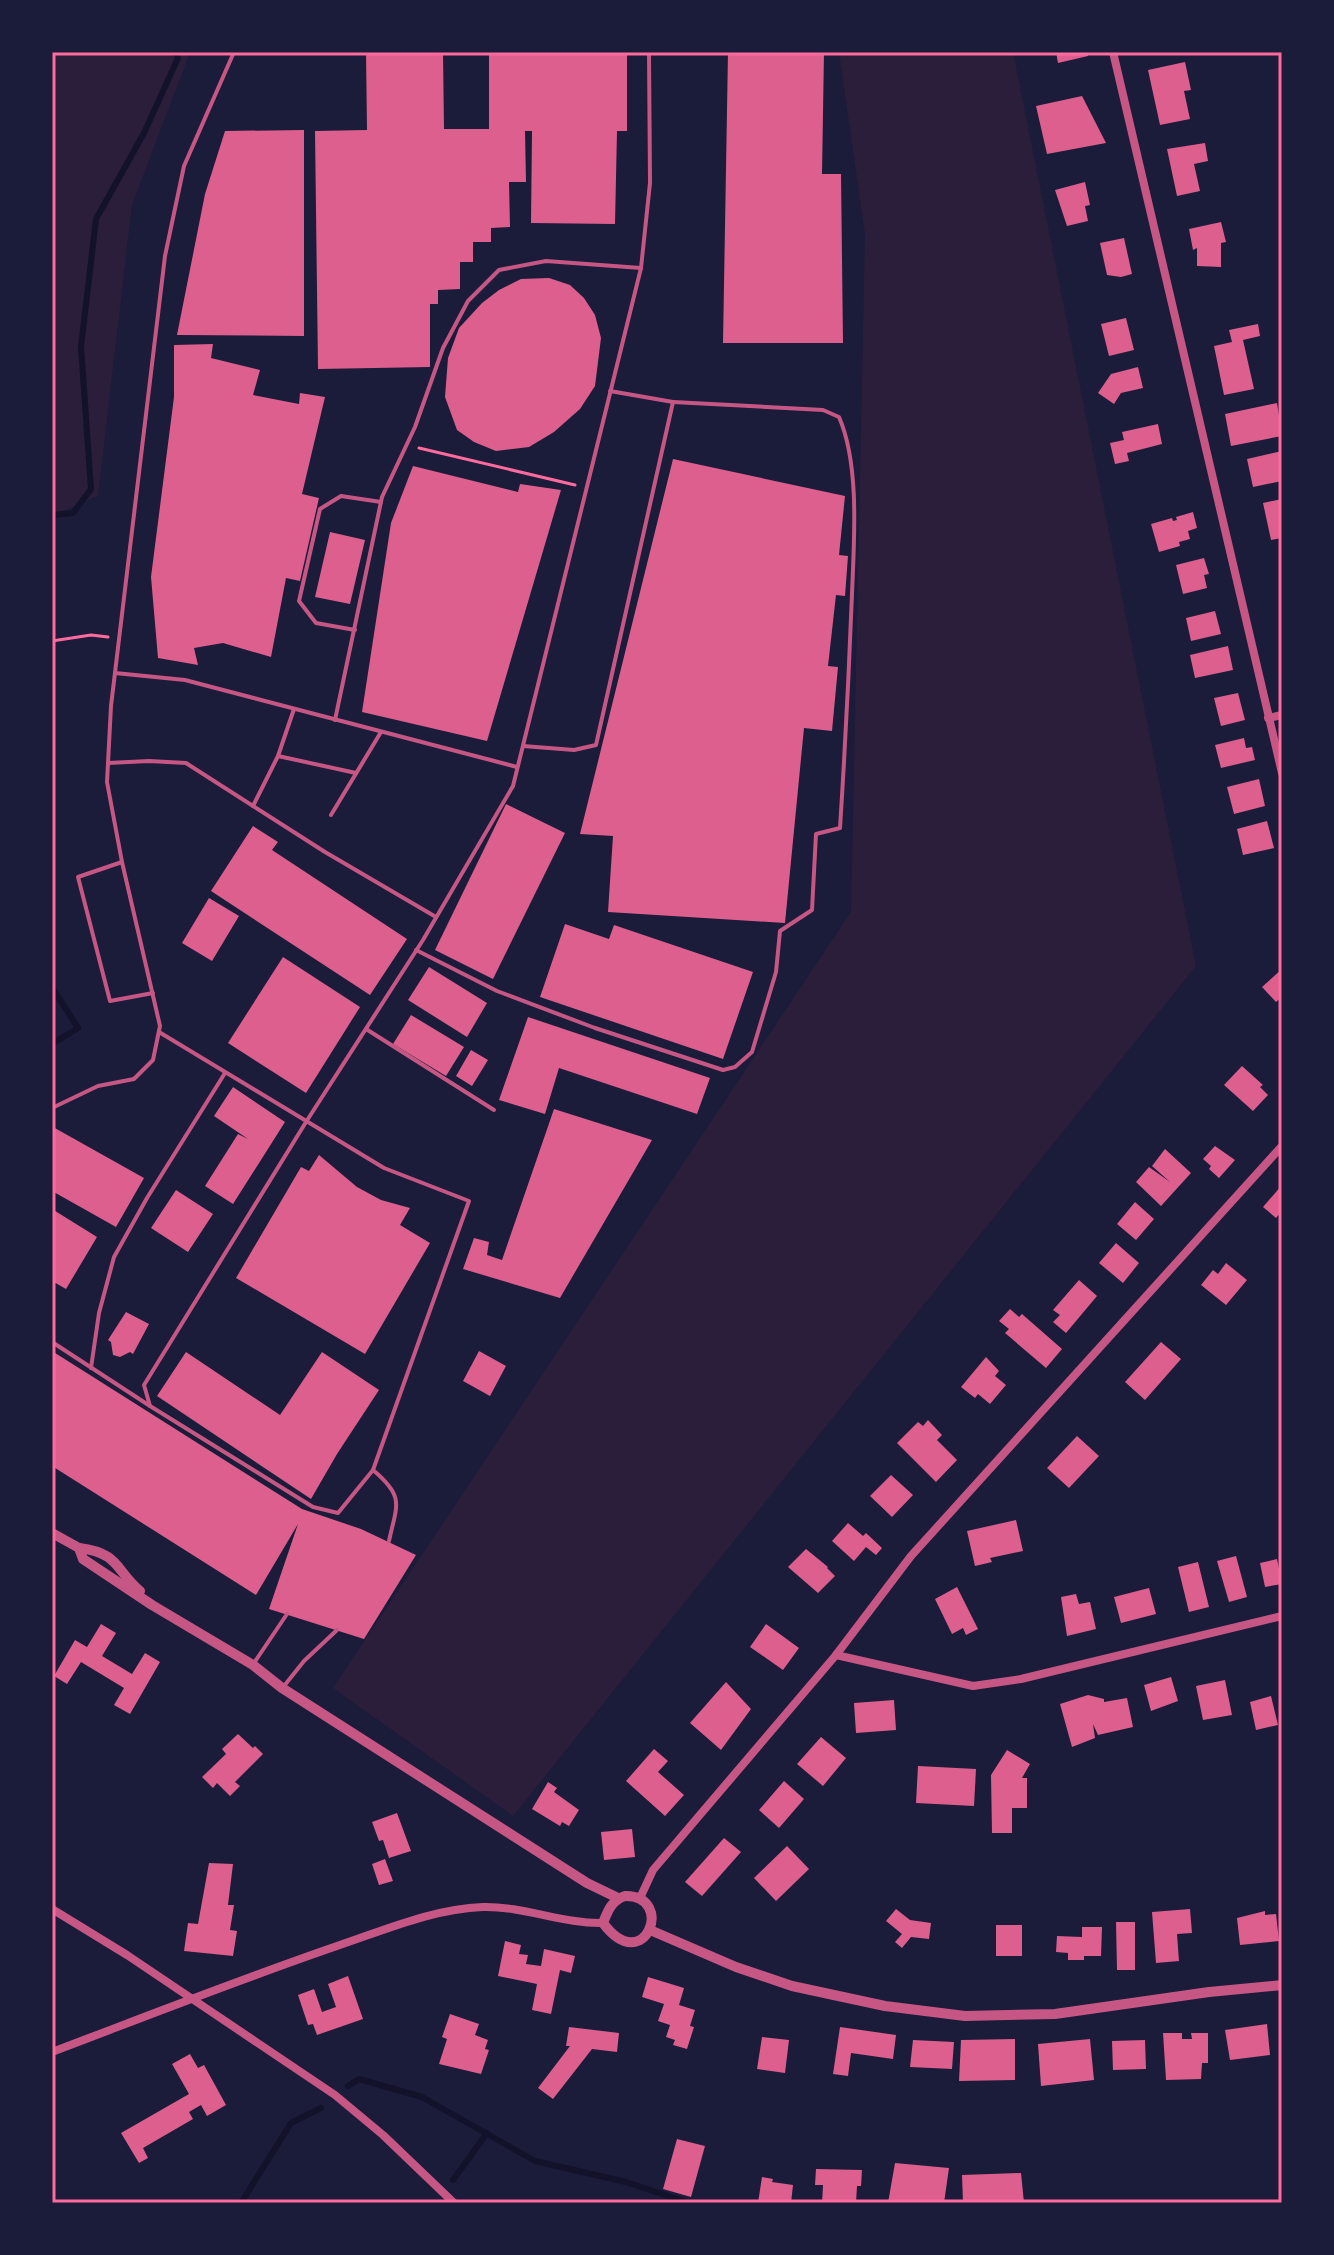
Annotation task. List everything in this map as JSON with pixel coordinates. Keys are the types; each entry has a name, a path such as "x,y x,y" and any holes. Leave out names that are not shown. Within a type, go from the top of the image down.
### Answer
{"street":[{"path":"1113,52 1282,773"},
{"path":"1268,718 1282,715"},
{"path":"640,1898 653,1870 836,1655 921,1545 1282,1146"},
{"path":"52,1533 79,1548 83,1559 148,1602 253,1665 282,1688 587,1883 618,1898"},
{"path":"836,1655 973,1686 1021,1679 1282,1616"},
{"path":"625,1896 640,1898 650,1908 653,1923 640,1940 626,1942 612,1936 603,1923 608,1908 618,1898 625,1896"},
{"path":"52,2052 327,1949 440,1912 485,1907 539,1913 582,1923 603,1923"},
{"path":"52,1909 335,2095 383,2135 454,2203"},
{"path":"650,1930 736,1967 792,1986 885,2006 965,2016 1055,2014 1282,1985"}],"lane":[{"path":"53,1108 98,1086 134,1079 153,1060 159,1032 153,993 122,862 107,782 108,763 115,673 165,256 184,166 234,52"},
{"path":"150,1406 144,1385 416,950 513,786 641,268 650,183 649,52"},
{"path":"335,720 381,502 407,445 443,348 468,301 499,270 546,261 641,268"},
{"path":"416,950 497,991 595,1028 723,1070 735,1067 752,1052 776,972 780,931 812,910 816,834 840,828 855,512 846,433 839,417 823,410 673,402 610,391"},
{"path":"523,746 574,750 596,745 673,402"},
{"path":"355,630 316,623 299,601 320,509 341,496 381,502"},
{"path":"115,673 185,680 518,767"},
{"path":"253,806 278,756 294,709"},
{"path":"331,815 381,732"},
{"path":"278,756 356,773"},
{"path":"108,763 186,763 325,852 436,917"},
{"path":"122,862 78,877 110,1001 153,993"},
{"path":"366,1029 494,1110"},
{"path":"159,1032 384,1168 469,1201 373,1470 338,1513 336,1520"},
{"path":"91,1368 99,1313 114,1257 225,1073"},
{"path":"52,1342 313,1507 338,1513"},
{"path":"373,1470 389,1484 398,1501 389,1541"},
{"path":"253,1665 287,1614"},
{"path":"282,1688 304,1661 337,1630"}],"path":[{"path":"407,445 587,488"},
{"path":"52,641 91,635 119,639"}],"shaded area":[{"path":"52,52 190,52 132,205 98,496 52,516"},
{"path":"839,52 1013,52 1196,966 513,1816 333,1688 851,912 865,234"}],"building":[{"path":"366,52 443,52 444,129 489,129 489,52 627,52 627,131 617,131 615,224 531,223 532,131 525,131 526,182 509,182 510,227 491,228 491,242 473,242 473,262 460,262 460,289 438,290 438,304 430,304 430,367 318,369 315,131 367,130"},
{"path":"728,52 824,52 822,174 841,174 843,343 723,343"},
{"path":"1056,52 1087,52 1088,56 1058,63"},
{"path":"1185,62 1191,90 1184,91 1190,119 1160,125 1148,70"},
{"path":"1082,96 1106,143 1047,154 1036,106"},
{"path":"304,130 304,336 177,335 205,194 225,131"},
{"path":"1205,143 1208,161 1194,164 1200,191 1177,196 1167,149"},
{"path":"1085,182 1090,205 1085,206 1088,221 1067,226 1055,190"},
{"path":"1221,222 1226,242 1221,243 1221,267 1197,266 1197,248 1193,250 1189,229"},
{"path":"1124,238 1132,274 1121,277 1107,275 1100,243"},
{"path":"549,278 570,285 584,298 595,315 601,338 595,386 580,409 554,432 529,447 496,451 474,442 457,430 445,397 448,358 459,328 482,303 521,279"},
{"path":"1126,318 1134,350 1109,356 1101,324"},
{"path":"1258,324 1260,336 1243,340 1254,389 1224,395 1214,346 1232,342 1229,330"},
{"path":"213,344 211,358 260,370 253,395 299,404 300,393 325,397 302,494 319,498 300,581 286,578 271,657 223,643 194,648 198,665 158,658 151,577 174,397 174,345"},
{"path":"1138,367 1143,388 1121,393 1114,404 1098,393 1111,374"},
{"path":"1277,403 1282,436 1231,446 1225,414"},
{"path":"1158,424 1162,444 1127,453 1129,461 1115,464 1110,443 1124,440 1122,432"},
{"path":"1282,451 1282,481 1253,487 1247,459"},
{"path":"673,459 845,496 839,555 848,556 845,596 836,595 828,666 838,667 832,731 804,728 785,923 608,912 613,836 580,834"},
{"path":"413,466 518,492 520,484 561,490 487,741 362,712 391,523"},
{"path":"1282,499 1282,538 1271,540 1263,503"},
{"path":"1193,512 1197,528 1188,531 1190,539 1179,542 1180,546 1159,552 1151,524 1172,518 1173,521 1177,520 1176,517"},
{"path":"330,532 365,540 350,604 315,597"},
{"path":"1204,558 1209,574 1204,575 1207,588 1183,594 1176,565"},
{"path":"1215,611 1221,634 1191,641 1186,618"},
{"path":"1228,646 1233,670 1195,678 1190,655"},
{"path":"1238,693 1245,720 1221,726 1214,698"},
{"path":"1244,738 1246,748 1252,747 1255,760 1221,768 1215,745"},
{"path":"1259,779 1265,806 1234,814 1227,787"},
{"path":"506,804 565,833 493,979 435,950"},
{"path":"1267,821 1274,848 1243,855 1237,829"},
{"path":"253,826 278,842 272,850 407,939 370,995 211,891"},
{"path":"209,898 239,916 212,961 182,943"},
{"path":"565,924 609,939 614,925 753,972 723,1059 540,997"},
{"path":"283,957 360,1007 306,1093 228,1043"},
{"path":"429,967 487,1003 467,1037 408,1000"},
{"path":"1282,969 1282,997 1276,1002 1262,987"},
{"path":"411,1015 464,1047 446,1076 393,1044"},
{"path":"528,1017 710,1078 697,1114 559,1068 545,1114 499,1100"},
{"path":"471,1050 488,1060 472,1086 456,1076"},
{"path":"1242,1066 1263,1085 1260,1087 1268,1095 1253,1111 1224,1085"},
{"path":"233,1087 285,1122 233,1204 205,1186 238,1134 248,1139 214,1116"},
{"path":"554,1109 652,1140 560,1298 463,1269 474,1238 489,1242 487,1255 502,1260"},
{"path":"53,1127 144,1178 116,1227 52,1191"},
{"path":"1215,1146 1235,1160 1219,1178 1203,1159"},
{"path":"1165,1149 1191,1173 1161,1206 1136,1182 1149,1167 1170,1182 1152,1166"},
{"path":"319,1155 357,1187 381,1200 410,1208 400,1225 430,1243 365,1354 236,1278 301,1167 309,1171"},
{"path":"1282,1185 1282,1211 1276,1218 1263,1207"},
{"path":"176,1190 213,1214 188,1252 151,1228"},
{"path":"1135,1202 1154,1219 1136,1240 1117,1224"},
{"path":"52,1209 97,1237 66,1289 52,1281"},
{"path":"1116,1243 1139,1263 1123,1283 1099,1263"},
{"path":"1226,1263 1247,1280 1226,1305 1201,1285 1213,1270 1218,1274"},
{"path":"1079,1280 1097,1296 1066,1333 1053,1322 1060,1315 1053,1310"},
{"path":"1010,1309 1019,1317 1022,1314 1062,1349 1046,1368 1005,1333 1009,1329 999,1321"},
{"path":"126,1312 149,1324 133,1354 130,1352 120,1357 113,1355 108,1340"},
{"path":"1161,1342 1181,1359 1145,1400 1125,1382"},
{"path":"52,1351 302,1509 361,1529 416,1555 364,1639 269,1609 298,1524 256,1595 52,1466"},
{"path":"479,1351 506,1366 490,1396 463,1381"},
{"path":"186,1352 280,1415 322,1352 379,1390 311,1499 157,1396"},
{"path":"986,1357 999,1371 995,1376 1006,1385 990,1404 978,1394 975,1398 961,1387"},
{"path":"928,1420 942,1435 937,1440 957,1460 936,1482 897,1443 918,1422 923,1426"},
{"path":"1077,1436 1099,1456 1069,1488 1047,1468"},
{"path":"891,1475 913,1495 892,1517 870,1496"},
{"path":"1016,1520 1023,1551 990,1558 992,1562 975,1566 967,1531"},
{"path":"848,1523 863,1536 866,1533 882,1548 876,1555 866,1547 854,1561 832,1541"},
{"path":"806,1549 835,1576 818,1593 788,1567"},
{"path":"1236,1556 1247,1597 1229,1602 1217,1561"},
{"path":"1277,1559 1282,1584 1265,1587 1260,1563"},
{"path":"1198,1562 1209,1607 1189,1612 1178,1567"},
{"path":"957,1587 978,1629 966,1635 963,1628 952,1634 935,1599"},
{"path":"1149,1588 1156,1614 1121,1623 1114,1597"},
{"path":"1076,1594 1079,1604 1090,1602 1096,1629 1067,1636 1061,1597"},
{"path":"101,1624 116,1633 102,1656 132,1674 145,1653 160,1662 130,1714 114,1705 124,1688 81,1662 67,1684 54,1676 75,1640 87,1647"},
{"path":"766,1624 799,1648 783,1670 750,1647"},
{"path":"1171,1677 1178,1701 1151,1711 1144,1685"},
{"path":"1225,1680 1232,1715 1203,1720 1196,1686"},
{"path":"726,1682 751,1709 721,1750 690,1723"},
{"path":"1088,1695 1104,1699 1104,1702 1127,1698 1133,1727 1098,1735 1093,1724 1095,1738 1072,1747 1060,1704"},
{"path":"1271,1696 1278,1725 1256,1730 1250,1702"},
{"path":"894,1700 896,1730 856,1733 854,1703"},
{"path":"238,1734 263,1754 235,1782 240,1786 230,1796 217,1783 213,1788 202,1777 226,1754 222,1749"},
{"path":"821,1737 846,1758 823,1786 797,1764"},
{"path":"654,1749 668,1761 658,1772 684,1795 665,1816 626,1781"},
{"path":"1007,1750 1030,1764 1022,1778 1027,1778 1027,1808 1012,1808 1012,1833 992,1833 991,1775"},
{"path":"918,1766 976,1769 974,1806 916,1803"},
{"path":"784,1781 804,1799 779,1828 759,1810"},
{"path":"548,1782 557,1788 554,1792 579,1810 569,1826 562,1822 560,1826 532,1809"},
{"path":"397,1813 411,1851 389,1858 372,1822"},
{"path":"632,1829 635,1857 604,1860 601,1832"},
{"path":"724,1838 741,1852 702,1896 685,1882"},
{"path":"787,1846 809,1869 776,1901 754,1878"},
{"path":"385,1859 393,1881 379,1885 372,1864"},
{"path":"209,1863 233,1864 228,1905 234,1905 230,1930 237,1931 233,1956 184,1951 188,1923 198,1924"},
{"path":"896,1909 910,1920 931,1923 929,1939 911,1937 902,1948 895,1942 902,1934 886,1921"},
{"path":"1190,1909 1192,1933 1177,1934 1179,1961 1156,1963 1152,1912"},
{"path":"1265,1911 1265,1915 1276,1914 1279,1941 1240,1945 1237,1918"},
{"path":"1116,1922 1135,1922 1135,1970 1117,1970"},
{"path":"996,1925 1022,1925 1022,1956 996,1956"},
{"path":"1082,1927 1102,1927 1101,1956 1068,1960 1068,1953 1056,1952 1057,1936 1082,1937"},
{"path":"505,1941 521,1945 519,1954 528,1955 526,1964 541,1966 544,1949 575,1956 571,1973 560,1970 551,2014 532,2010 537,1984 498,1976"},
{"path":"348,1976 363,2019 317,2035 313,2024 308,2025 298,1995 314,1989 322,2012 336,2007 328,1984"},
{"path":"648,1977 684,1988 679,2005 695,2010 690,2026 694,2027 687,2049 673,2045 675,2040 666,2037 670,2025 658,2021 664,2004 642,1997"},
{"path":"450,2014 479,2024 475,2035 488,2040 485,2049 489,2050 481,2074 439,2064 447,2039 442,2037"},
{"path":"1267,2024 1270,2055 1230,2060 1225,2030"},
{"path":"569,2027 619,2033 617,2052 592,2049 553,2099 538,2088 570,2046 566,2046"},
{"path":"840,2027 896,2035 893,2059 851,2053 848,2076 833,2074"},
{"path":"1163,2033 1182,2033 1182,2039 1192,2039 1191,2033 1208,2033 1208,2063 1202,2063 1201,2079 1166,2080"},
{"path":"762,2037 789,2040 785,2073 757,2069"},
{"path":"1015,2039 1015,2080 959,2081 961,2040"},
{"path":"1090,2039 1094,2080 1041,2086 1038,2044"},
{"path":"913,2040 954,2042 952,2069 910,2067"},
{"path":"1145,2040 1146,2069 1113,2070 1112,2041"},
{"path":"190,2054 198,2068 204,2065 226,2105 207,2116 201,2105 189,2112 193,2119 143,2148 148,2158 139,2163 121,2133 189,2094 172,2064"},
{"path":"677,2139 705,2146 691,2197 663,2189"},
{"path":"895,2163 949,2168 944,2203 888,2203"},
{"path":"816,2169 862,2170 856,2203 822,2203 823,2185 815,2185"},
{"path":"1021,2173 1024,2203 963,2203 962,2175"},
{"path":"762,2177 793,2185 791,2203 758,2203"}],"waterway":[{"path":"52,515 73,513 91,489 81,347 96,219 144,133 178,58 175,52"},
{"path":"52,987 78,1028 52,1044"},
{"path":"348,2086 359,2079 422,2097 535,2161 626,2182 689,2203"},
{"path":"241,2203 291,2123 321,2108"},
{"path":"453,2180 487,2133"}]}
